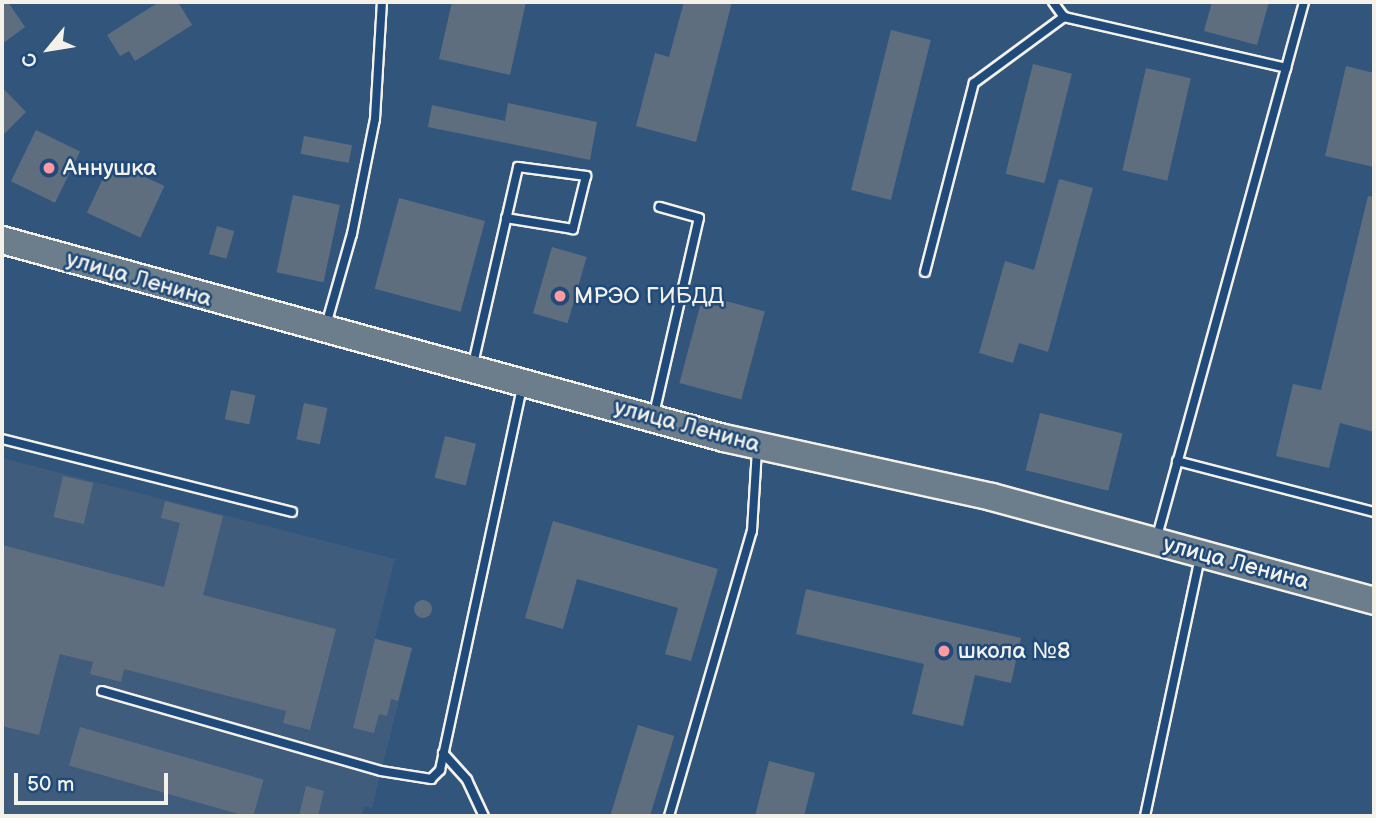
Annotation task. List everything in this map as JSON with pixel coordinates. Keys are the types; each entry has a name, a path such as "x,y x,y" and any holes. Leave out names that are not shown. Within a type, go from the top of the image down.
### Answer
{"main road":[{"name":"улица Ленина","path":"2,240 471,370 758,445 992,497 1374,601"}],"lane":[{"path":"324,331 352,234 374,119 382,2"},
{"path":"1053,2 1064,18 1286,68"},
{"path":"1155,542 1304,2"},
{"path":"925,272 974,83 1064,18"},
{"path":"471,370 506,218 518,167 586,176 573,229 506,218"},
{"path":"654,417 699,218 660,207"},
{"path":"102,691 381,771 431,779 440,770 523,383"},
{"path":"2,439 292,512"},
{"path":"668,816 752,531 758,445"},
{"path":"1177,461 1374,512"},
{"path":"1145,816 1200,554"},
{"path":"443,753 467,779 484,816"}],"shaded area":[{"path":"2,458 395,559 375,638 412,648 372,808 364,806 362,816 2,816"}],"building":[{"path":"2,2 8,2 25,27 2,44"},
{"path":"159,2 178,2 192,25 135,61 129,51 120,56 107,35"},
{"path":"452,2 526,2 510,75 439,59"},
{"path":"684,2 732,2 696,142 636,126 655,53 669,57"},
{"path":"1212,2 1269,2 1257,45 1204,31"},
{"path":"891,30 931,40 891,200 851,190"},
{"path":"1033,64 1072,74 1044,183 1006,174"},
{"path":"1346,66 1374,73 1374,167 1325,156"},
{"path":"1146,68 1191,78 1167,181 1122,170"},
{"path":"2,87 26,112 2,136"},
{"path":"508,103 597,122 590,160 428,127 432,105 505,121"},
{"path":"36,130 80,151 55,203 11,181"},
{"path":"304,136 352,145 349,163 301,154"},
{"path":"111,161 164,186 140,238 87,213"},
{"path":"1059,179 1093,188 1048,352 1019,343 1013,363 979,353 1005,261 1034,270"},
{"path":"293,195 340,205 324,282 277,272"},
{"path":"1368,196 1374,197 1374,432 1340,423 1329,468 1276,456 1293,384 1321,390"},
{"path":"399,198 485,221 461,312 375,289"},
{"path":"217,226 234,231 226,259 209,254"},
{"path":"552,247 587,257 568,323 533,313"},
{"path":"703,295 765,312 741,399 679,383"},
{"path":"231,390 255,395 249,425 225,419"},
{"path":"304,403 327,408 320,444 296,439"},
{"path":"1040,413 1122,434 1108,491 1026,470"},
{"path":"445,436 476,444 466,485 435,478"},
{"path":"63,476 93,483 84,524 54,517"},
{"path":"165,501 223,516 203,595 336,629 310,730 283,723 286,711 124,669 121,682 90,674 93,662 60,654 39,735 2,726 2,545 164,587 180,523 161,518"},
{"path":"553,521 718,569 691,661 665,654 678,608 577,579 563,629 525,618"},
{"name":"школа №8","path":"806,589 1021,638 1011,683 975,675 963,726 912,714 924,664 796,634"},
{"path":"419,600 427,600 432,609 430,616 419,618 414,613 414,605"},
{"path":"375,639 412,648 398,701 391,699 387,716 379,714 374,733 353,728"},
{"path":"638,725 674,736 650,816 610,816"},
{"path":"80,727 264,780 253,816 245,816 69,765"},
{"path":"769,761 815,773 804,816 755,816"},
{"path":"306,786 324,791 318,816 299,816"}],"place":[{"name":"Аннушка","path":"49,168"},
{"name":"МРЭО ГИБДД","path":"560,296"},
{"name":"школа №8","path":"944,651"}]}
